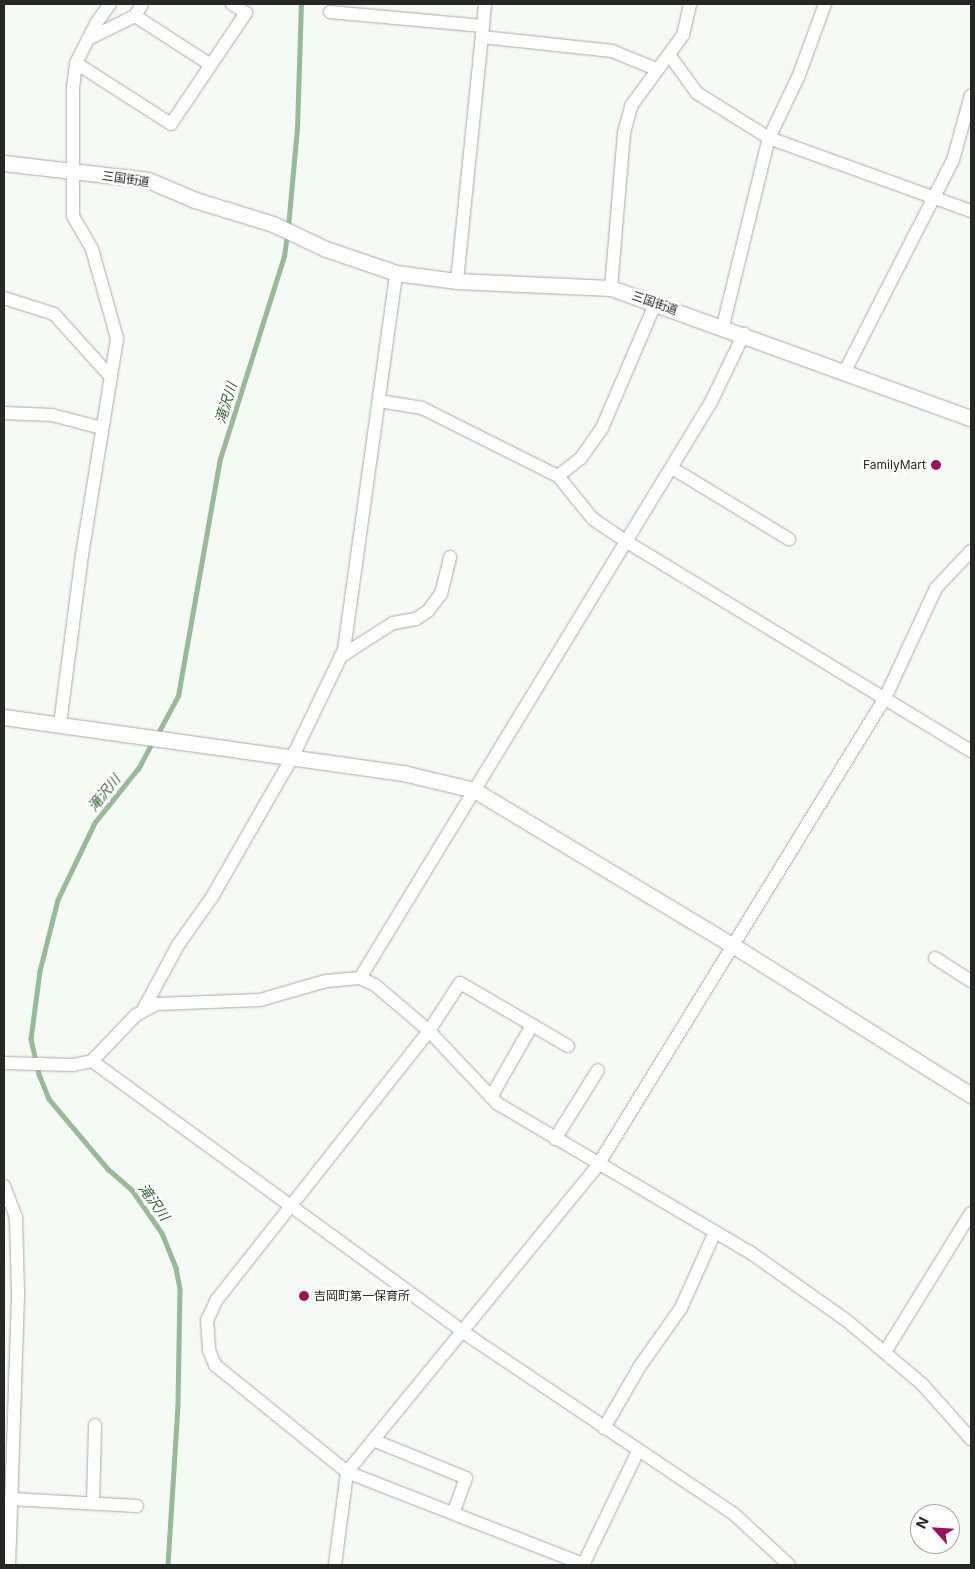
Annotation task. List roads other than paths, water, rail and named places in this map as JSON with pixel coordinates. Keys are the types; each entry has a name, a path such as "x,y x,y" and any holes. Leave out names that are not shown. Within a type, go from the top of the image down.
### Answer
{"street":[{"path":"60,724 102,428 117,338 92,249 73,216 71,120 76,63 88,39 110,4"},
{"path":"88,39 135,16 142,4"},
{"path":"76,63 171,124 246,13 232,4"},
{"path":"457,281 485,4"},
{"path":"611,288 624,133 631,106 656,68 670,56 683,35 690,4"},
{"path":"723,326 769,138 799,75 825,4"},
{"path":"330,12 612,51 656,68"},
{"path":"135,16 211,66"},
{"path":"670,56 697,93 769,138 971,211"},
{"path":"845,371 953,160 971,95"},
{"name":"三国街道","path":"4,163 148,180 195,200 273,224 326,250 396,273 457,281 611,288 723,326 971,418"},
{"path":"9,1064 73,1065 92,1060 144,1008 178,945 212,897 292,758 340,657 379,401 396,273"},
{"path":"4,298 54,314 111,377"},
{"path":"558,476 581,458 602,428 656,302"},
{"path":"360,978 672,468 711,402 744,334"},
{"path":"379,401 422,408 558,476 593,519 627,542 971,751"},
{"path":"4,413 52,415 102,428"},
{"path":"672,468 789,539"},
{"path":"335,1565 347,1472 598,1166 885,698 936,588 971,551"},
{"path":"340,657 393,623 416,619 428,611 442,594 450,557"},
{"path":"4,717 131,733 403,773 474,790 734,946 971,1095"},
{"path":"935,958 971,981"},
{"path":"144,1008 173,1001 260,1000 326,981 360,978 375,985 429,1031 491,1097 598,1166 715,1232 799,1286 885,1352 922,1384 971,1439"},
{"path":"568,1046 460,984 429,1031 217,1299 207,1320 209,1350 215,1365 347,1472 583,1565 638,1451"},
{"path":"491,1097 532,1025"},
{"path":"92,1060 292,1204 462,1332 734,1514 789,1565"},
{"path":"555,1139 598,1070"},
{"path":"4,1186 16,1217 18,1296 11,1500 7,1559"},
{"path":"885,1352 971,1213"},
{"path":"604,1428 640,1366 681,1308 715,1232"},
{"path":"93,1504 94,1425"},
{"path":"374,1440 466,1478 453,1513"},
{"path":"11,1500 137,1506"}],"waterway":[{"name":"滝沢川","path":"288,227 297,129 301,4"},
{"name":"滝沢川","path":"157,735 178,696 220,459 284,256 287,235"},
{"name":"滝沢川","path":"153,742 139,768 95,823 58,900 40,971 31,1039 39,1074 49,1099 108,1169 132,1190 162,1233 176,1268 180,1289 178,1406 168,1565"}],"place":[{"name":"FamilyMart","path":"936,465"},
{"name":"吉岡町第一保育所","path":"304,1296"}]}
